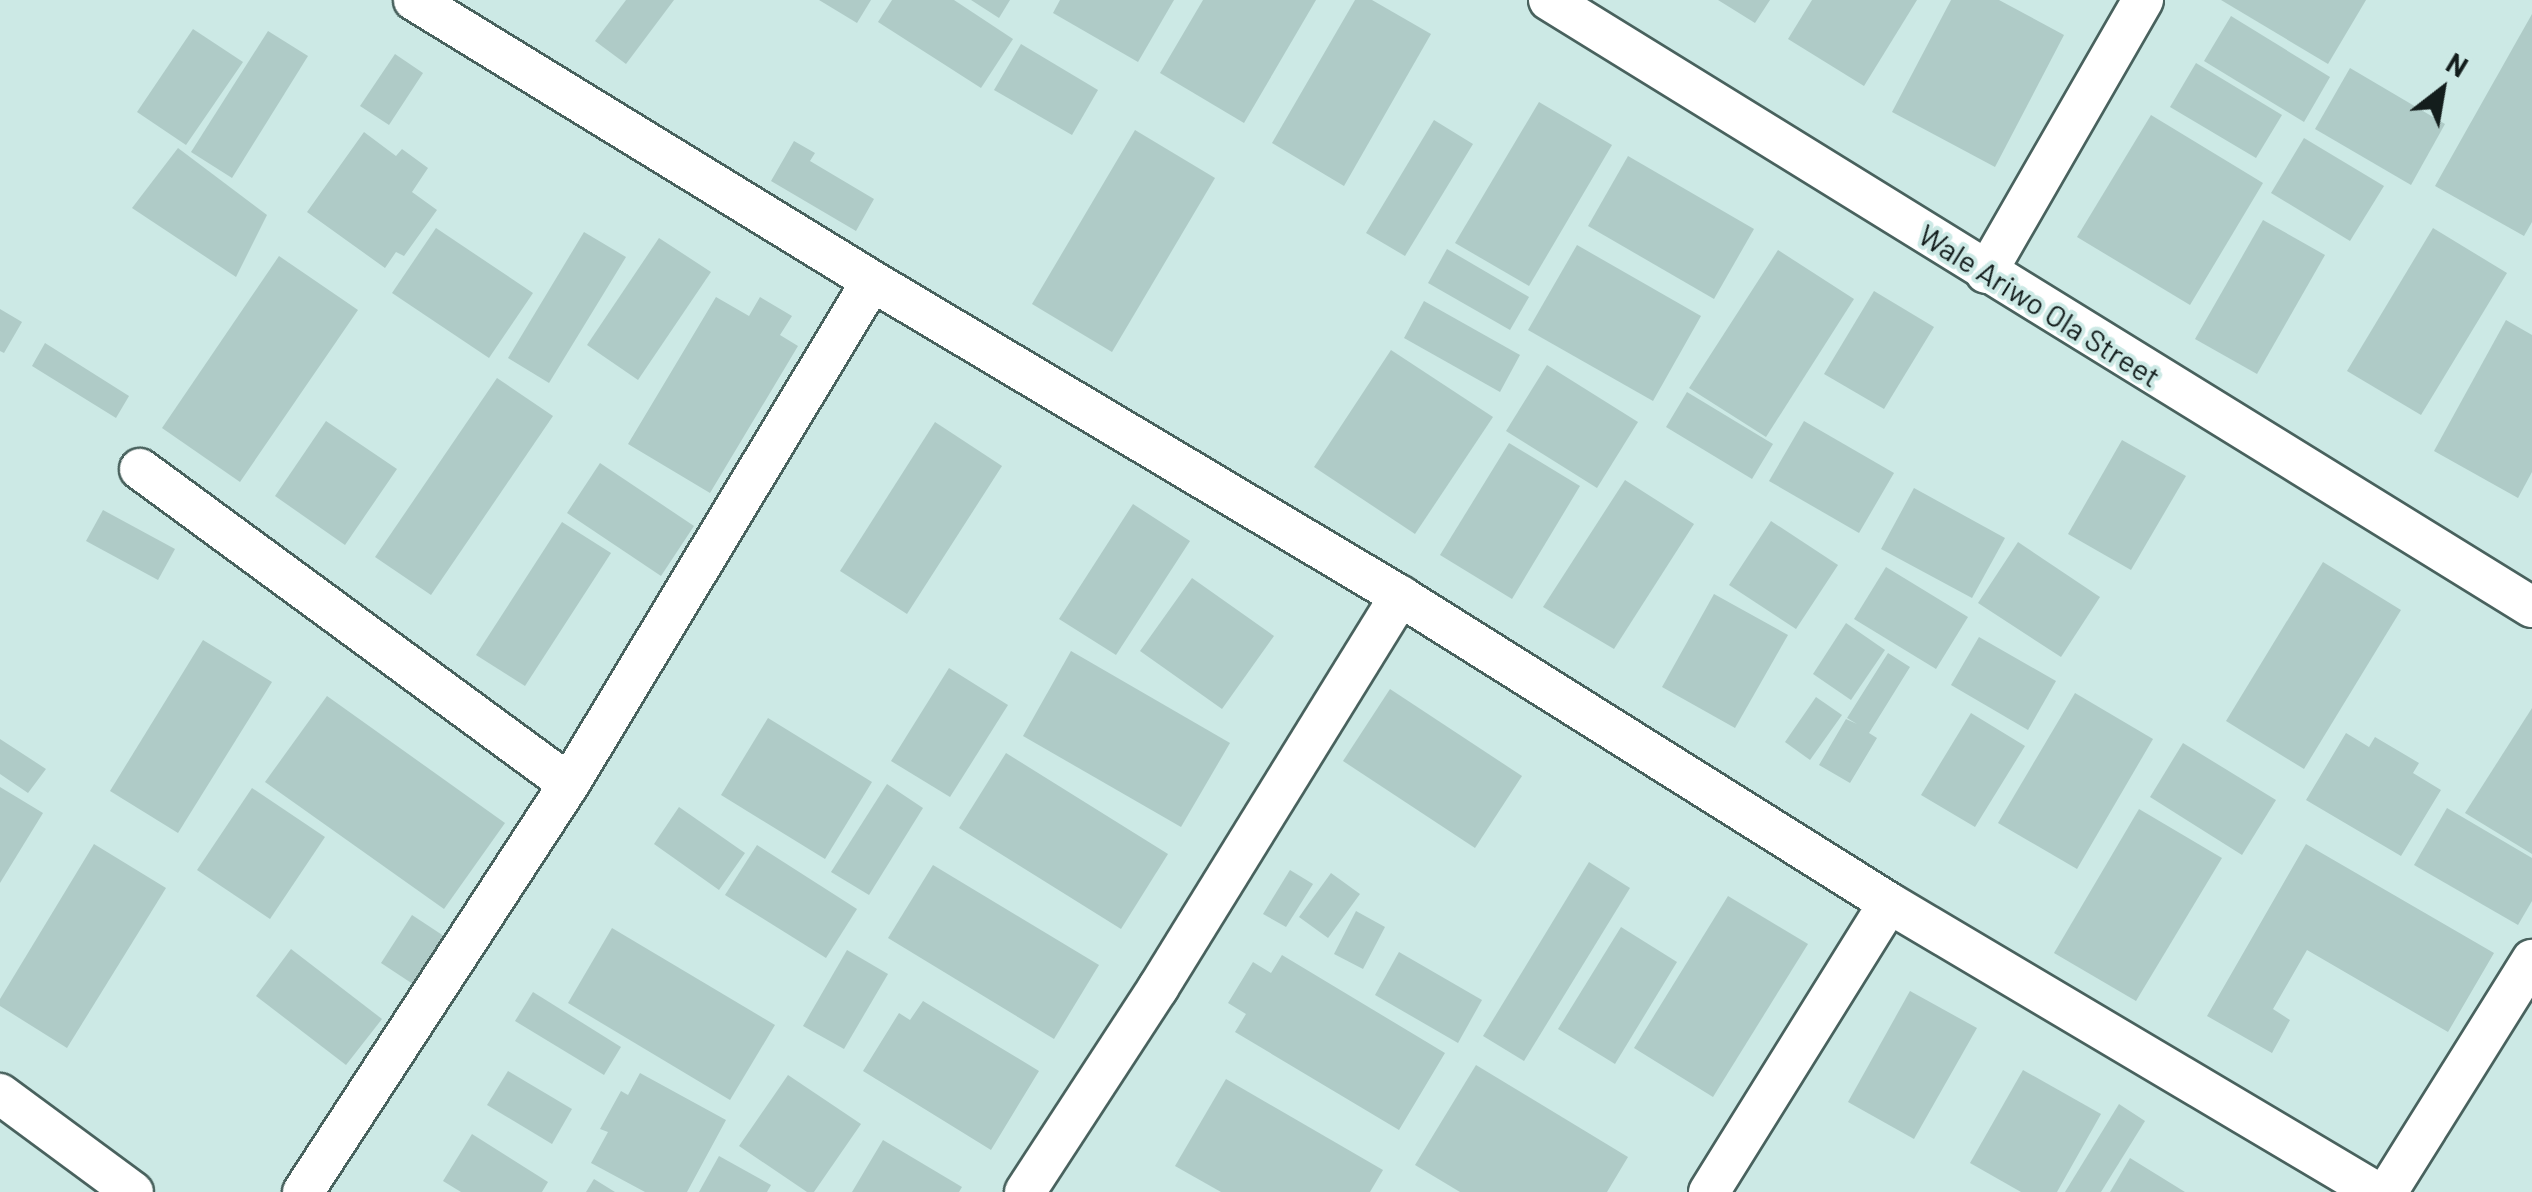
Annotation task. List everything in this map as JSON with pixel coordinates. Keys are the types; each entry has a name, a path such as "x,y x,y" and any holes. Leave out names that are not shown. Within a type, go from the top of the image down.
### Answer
{"street":[{"path":"414,0 872,281 1400,596 1889,902 2376,1192"},
{"name":"Wale Ariwo Ola Street","path":"1550,0 2532,607"},
{"path":"1986,273 2143,0"},
{"path":"303,1192 569,784 872,281"},
{"path":"140,469 569,784"},
{"path":"1025,1192 1158,988 1400,596"},
{"path":"1708,1192 1889,902"},
{"path":"2387,1192 2532,960"},
{"path":"0,1094 133,1192"}],"building":[{"path":"626,0 674,0 626,64 595,41"},
{"path":"819,0 871,0 857,23"},
{"path":"892,0 954,0 1013,39 981,88 878,22"},
{"path":"971,0 1010,0 999,18"},
{"path":"1060,0 1174,0 1138,62 1053,13"},
{"path":"1203,0 1316,0 1244,123 1160,73"},
{"path":"1355,0 1372,0 1431,34 1344,186 1272,143"},
{"path":"1718,0 1770,0 1755,23"},
{"path":"1812,0 1917,0 1864,86 1788,39"},
{"path":"1951,0 1999,0 2064,35 1995,167 1892,112"},
{"path":"2221,0 2366,0 2328,64"},
{"path":"2532,14 2532,222 2524,236 2435,186"},
{"path":"2231,16 2330,77 2304,122 2204,61"},
{"path":"193,29 243,62 186,145 137,112"},
{"path":"268,31 308,56 232,178 191,152"},
{"path":"1021,44 1098,90 1072,135 994,90"},
{"path":"395,54 423,73 389,125 360,106"},
{"path":"2196,63 2282,115 2256,158 2170,107"},
{"path":"2350,68 2445,124 2411,185 2315,129"},
{"path":"1539,102 1612,145 1529,286 1455,243"},
{"path":"2151,115 2263,183 2190,305 2077,237"},
{"path":"1434,120 1473,144 1405,256 1366,233"},
{"path":"1135,130 1215,178 1112,352 1032,304"},
{"path":"364,132 396,156 402,149 428,168 412,192 437,210 404,256 396,252 385,268 307,212"},
{"path":"2304,138 2384,186 2350,241 2271,193"},
{"path":"794,141 815,153 810,161 874,199 856,231 771,181"},
{"path":"178,148 267,215 236,277 132,208"},
{"path":"1628,156 1754,229 1714,299 1588,226"},
{"path":"2263,220 2325,255 2257,374 2195,339"},
{"path":"436,228 533,293 489,358 392,293"},
{"path":"2433,228 2507,273 2421,415 2347,371"},
{"path":"584,232 626,257 549,383 508,358"},
{"path":"659,238 711,272 638,380 587,345"},
{"path":"1577,245 1701,316 1653,401 1528,330"},
{"path":"1447,249 1529,297 1510,330 1428,283"},
{"path":"1778,250 1854,299 1766,437 1689,388"},
{"path":"279,256 358,310 240,482 162,428"},
{"path":"1874,291 1934,327 1884,409 1824,374"},
{"path":"716,297 749,316 760,297 792,316 780,335 798,346 710,493 628,444"},
{"path":"1424,301 1520,355 1500,392 1404,338"},
{"path":"0,309 22,322 4,353 0,351"},
{"path":"2506,320 2532,335 2532,472 2518,498 2434,451"},
{"path":"45,343 129,396 116,418 32,366"},
{"path":"1391,350 1493,417 1415,534 1314,467"},
{"path":"1547,365 1638,422 1597,488 1506,431"},
{"path":"497,378 553,416 431,595 375,557"},
{"path":"1687,392 1773,444 1752,479 1666,427"},
{"path":"326,421 397,469 345,545 275,496"},
{"path":"1804,421 1894,473 1859,533 1769,481"},
{"path":"935,422 1002,466 907,614 840,571"},
{"path":"2122,440 2186,476 2131,570 2068,534"},
{"path":"1509,443 1580,486 1512,599 1440,555"},
{"path":"600,463 694,526 661,576 567,513"},
{"path":"1625,480 1694,524 1614,649 1543,607"},
{"path":"1914,488 2005,538 1972,598 1881,549"},
{"path":"1133,504 1190,541 1116,655 1059,619"},
{"path":"103,510 175,549 158,580 86,541"},
{"path":"1771,521 1838,565 1796,629 1729,585"},
{"path":"562,522 611,553 525,686 476,655"},
{"path":"2018,542 2100,597 2061,657 1978,603"},
{"path":"2323,562 2401,610 2304,769 2226,721"},
{"path":"1886,567 1968,617 1936,669 1854,619"},
{"path":"1192,578 1274,636 1222,709 1140,651"},
{"path":"1714,594 1788,635 1735,728 1662,687"},
{"path":"1846,623 1885,650 1851,700 1813,674"},
{"path":"1979,637 2056,681 2028,730 1951,685"},
{"path":"203,640 272,682 178,833 110,791"},
{"path":"1071,651 1230,743 1181,827 1023,736"},
{"path":"1888,653 1910,667 1869,733 1877,738 1850,783 1819,765 1846,719 1857,724 1847,718"},
{"path":"949,668 1008,705 950,797 891,761"},
{"path":"1390,689 1522,776 1475,848 1343,761"},
{"path":"2075,693 2153,739 2077,869 1998,823"},
{"path":"327,696 505,823 444,909 265,782"},
{"path":"1816,697 1842,715 1810,760 1785,742"},
{"path":"2532,708 2532,854 2465,813"},
{"path":"1971,713 2025,746 1975,827 1921,795"},
{"path":"768,718 872,782 825,859 721,795"},
{"path":"2346,733 2369,747 2375,737 2419,763 2413,773 2441,790 2401,856 2306,800"},
{"path":"0,739 46,769 28,793 0,774"},
{"path":"2183,743 2276,800 2242,855 2150,797"},
{"path":"1006,753 1168,854 1121,929 959,828"},
{"path":"887,784 923,808 869,895 831,872"},
{"path":"0,787 43,813 0,883"},
{"path":"252,788 325,837 270,919 197,870"},
{"path":"679,807 745,853 719,890 654,844"},
{"path":"2447,808 2532,858 2532,901 2518,925 2414,865"},
{"path":"2139,809 2222,858 2136,1001 2054,953"},
{"path":"94,844 166,888 67,1048 0,1006 0,999"},
{"path":"2306,844 2494,953 2448,1032 2307,950 2273,1009 2290,1020 2272,1053 2207,1016"},
{"path":"757,845 857,909 826,958 725,895"},
{"path":"1589,862 1630,888 1524,1061 1483,1036"},
{"path":"933,865 1099,965 1054,1039 888,938"},
{"path":"1290,870 1313,884 1286,927 1263,914"},
{"path":"1331,873 1360,894 1328,938 1299,917"},
{"path":"1728,896 1808,944 1713,1097 1634,1048"},
{"path":"1356,911 1385,927 1363,969 1334,954"},
{"path":"412,915 459,946 428,994 381,963"},
{"path":"1621,927 1677,962 1615,1064 1558,1029"},
{"path":"612,928 775,1025 730,1100 568,1003"},
{"path":"291,949 382,1019 346,1065 256,996"},
{"path":"847,950 888,974 844,1049 803,1026"},
{"path":"1399,952 1482,1000 1458,1043 1375,995"},
{"path":"1282,955 1445,1053 1399,1130 1235,1032 1246,1014 1228,1003 1253,962 1271,973"},
{"path":"1910,991 1977,1028 1914,1139 1848,1102"},
{"path":"533,992 621,1047 604,1075 515,1021"},
{"path":"923,1001 1039,1071 991,1150 863,1071 899,1013 910,1020"},
{"path":"1476,1065 1628,1157 1607,1192 1460,1192 1415,1165"},
{"path":"2023,1070 2101,1114 2057,1192 2021,1192 1970,1163"},
{"path":"508,1071 572,1109 552,1144 487,1105"},
{"path":"640,1073 726,1120 687,1192 645,1192 591,1163 608,1132 600,1129 621,1091 628,1095"},
{"path":"788,1075 861,1124 814,1192 807,1192 739,1146"},
{"path":"1226,1079 1383,1170 1370,1192 1221,1192 1175,1166"},
{"path":"2119,1104 2145,1121 2101,1192 2065,1192"},
{"path":"472,1134 548,1182 542,1192 461,1192 443,1181"},
{"path":"883,1140 962,1187 959,1192 852,1192"},
{"path":"719,1156 771,1185 767,1192 699,1192"},
{"path":"2130,1158 2185,1192 2110,1192"},
{"path":"594,1179 615,1192 586,1192"}]}
